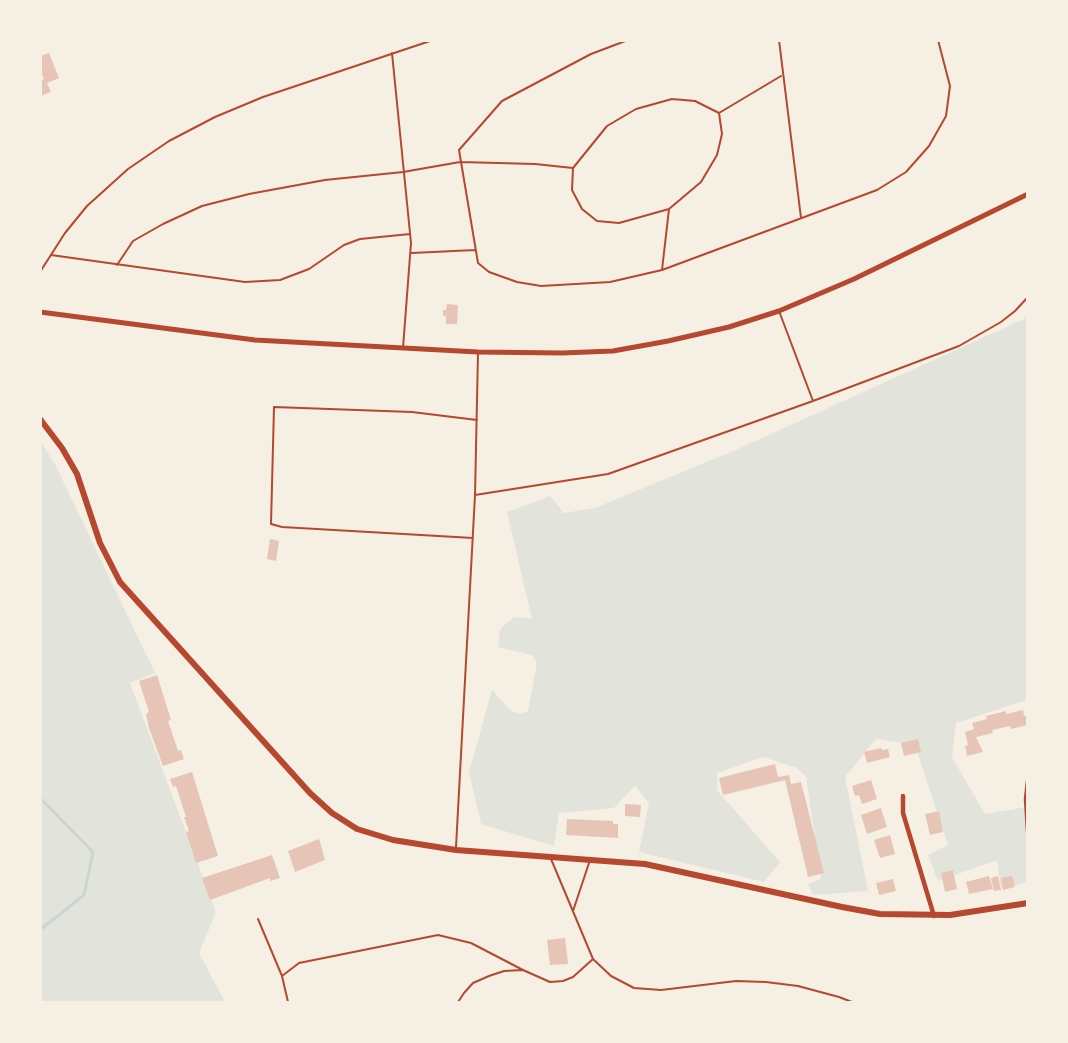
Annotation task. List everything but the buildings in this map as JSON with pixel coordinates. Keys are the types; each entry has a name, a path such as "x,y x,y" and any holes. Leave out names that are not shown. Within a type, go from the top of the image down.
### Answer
{"main road":[{"path":"40,418 72,464 103,551 120,582 310,793 332,813 364,832 393,840 456,850 645,864 856,910 892,915 965,914 1028,903"}],"street":[{"path":"40,312 245,339 478,352 613,351 668,341 738,324 779,311 854,279 1028,194"},
{"path":"1028,781 1026,799 1028,831"},
{"path":"903,796 903,813 934,916"}],"lane":[{"path":"40,272 65,233 87,206 128,169 169,141 215,117 263,97 433,40"},
{"path":"628,40 591,54 502,101 459,150 478,263 489,272 517,282 540,286 610,282 662,270 878,190 906,172 929,146 946,116 950,86 938,40"},
{"path":"779,40 801,218"},
{"path":"392,53 411,253 403,348"},
{"path":"719,113 782,75"},
{"path":"672,99 695,101 719,113 722,134 717,155 700,182 669,209 620,223 597,221 582,209 572,190 573,168 608,126 636,109 672,99"},
{"path":"117,265 133,241 163,224 202,206 249,194 325,180 403,172 460,162 535,164 573,168"},
{"path":"662,270 669,209"},
{"path":"51,255 245,282 280,280 309,270 344,245 360,239 410,234"},
{"path":"411,253 475,250"},
{"path":"475,495 608,474 813,401 959,346 1002,322 1028,297"},
{"path":"779,311 813,401"},
{"path":"456,850 475,495 478,352"},
{"path":"473,538 282,527 271,524 274,407 412,412 477,420"},
{"path":"550,857 593,959 611,976 634,988 661,990 736,981 766,982 798,986 852,1002"},
{"path":"573,911 590,860"},
{"path":"258,919 282,976 288,1002"},
{"path":"282,976 299,963 438,935 471,943 550,982 573,977 593,959"},
{"path":"458,1002 473,983 504,971 523,970"}],"shaded area":[{"path":"1027,314 1027,700 956,723 952,757 985,814 1027,807 1027,882 1001,889 997,860 938,881 928,855 948,845 915,745 876,739 845,777 868,891 813,895 808,884 821,879 806,777 797,768 763,757 717,773 717,790 780,862 764,882 639,852 649,803 635,786 614,808 559,813 554,846 481,824 469,772 492,690 510,710 519,714 528,711 537,663 532,655 498,647 500,629 514,617 532,619 507,512 550,496 564,513 595,508 738,449 1024,319"},
{"path":"40,441 55,464 155,673 130,683 216,912 199,953 225,1002 41,1002"}],"waterway":[{"path":"40,798 93,852 84,895 40,930"}]}
